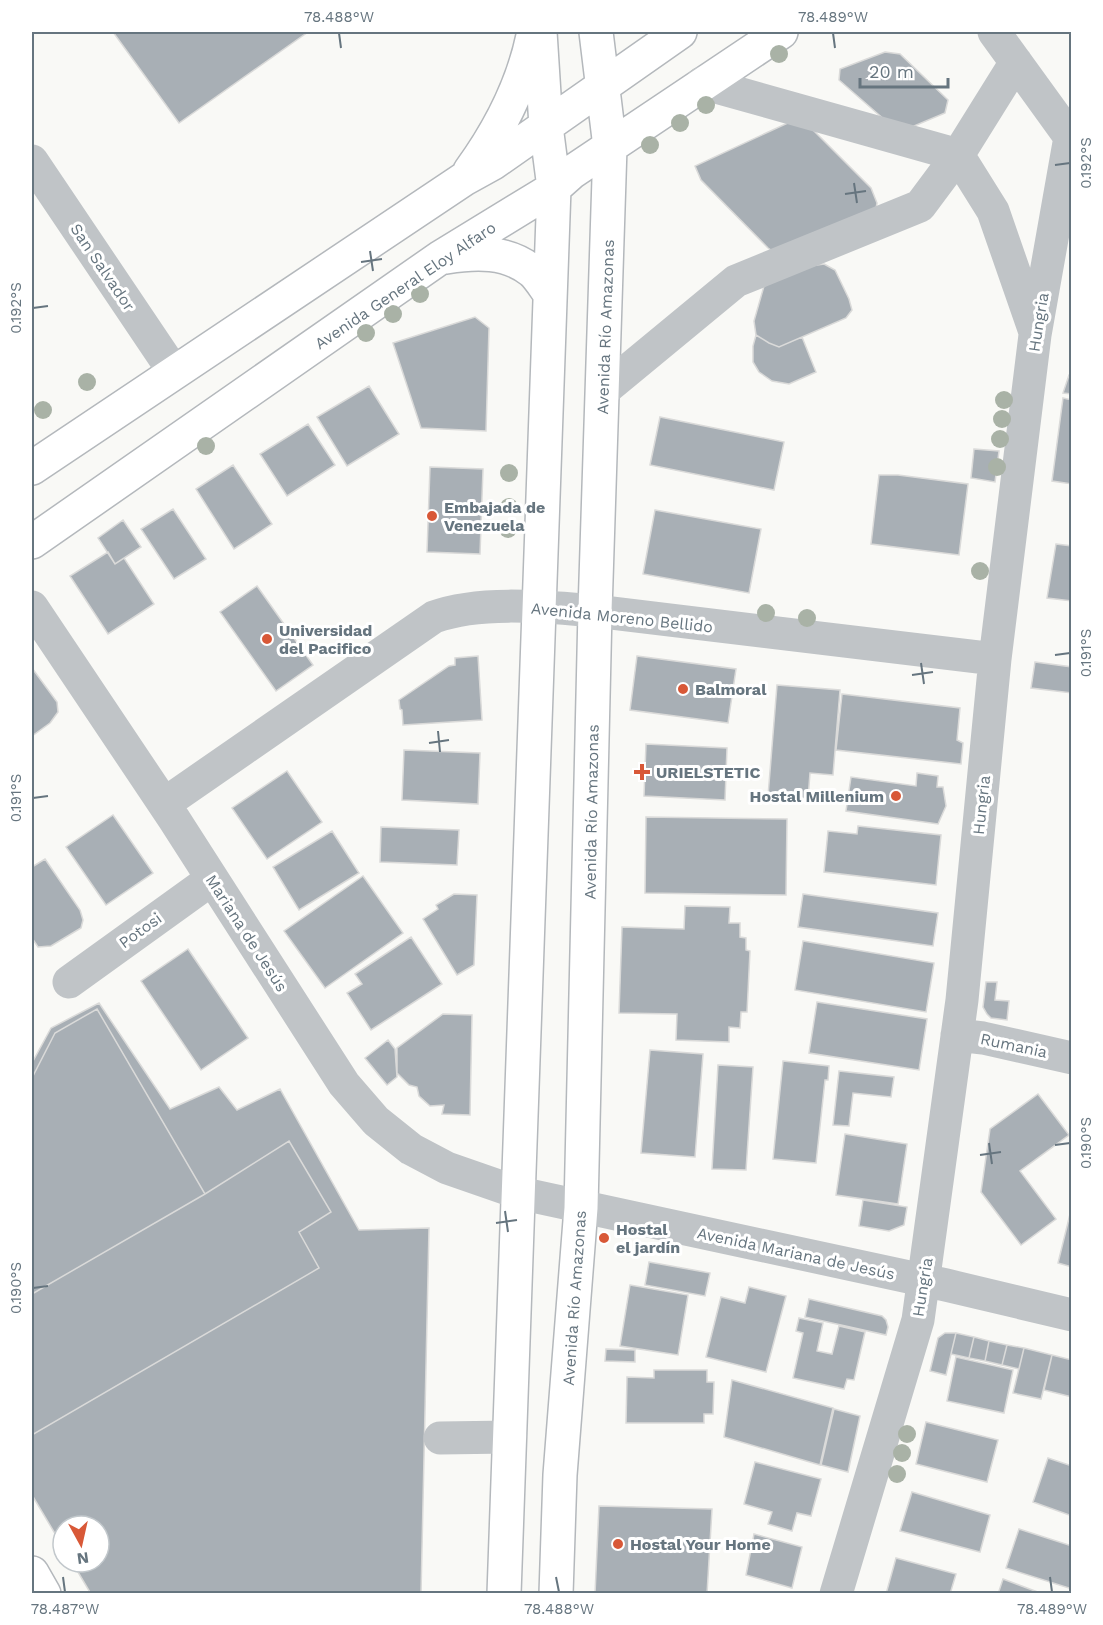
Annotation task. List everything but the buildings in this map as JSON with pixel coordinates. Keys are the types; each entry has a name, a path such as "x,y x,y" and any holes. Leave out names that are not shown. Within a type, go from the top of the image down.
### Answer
{"main road":[{"path":"464,179 488,147 502,120 524,68 534,32"},
{"path":"504,1593 537,606 554,188 546,126 540,32"},
{"name":"Avenida Río Amazonas","path":"556,1593 560,1475 581,1208 595,611 604,390 610,147 596,32"},
{"path":"32,468 464,179 493,162 680,32"},
{"name":"Avenida General Eloy Alfaro","path":"32,542 441,258 554,188 572,172 781,32"},
{"path":"441,258 482,253 519,262 534,273 550,294"},
{"path":"32,1573 44,1593"}],"street":[{"name":"Hungria","path":"836,1593 918,1320 957,1035 995,659 1035,335 1071,137 994,32"},
{"path":"604,390 736,281 920,206 958,155 1016,62"},
{"path":"702,83 958,155 993,211 1035,335"},
{"name":"San Salvador","path":"32,161 174,372"},
{"name":"Avenida Moreno Bellido","path":"164,804 434,617 454,609 537,606 595,611 995,659"},
{"name":"Mariana de Jesús","path":"32,607 164,804 344,1084 376,1121 411,1149 447,1168 519,1193"},
{"name":"Potosi","path":"69,982 212,879"},
{"name":"Rumania","path":"957,1035 983,1038 1071,1058"},
{"name":"Avenida Mariana de Jesús","path":"519,1193 923,1280 1071,1315"},
{"path":"440,1438 510,1437"}],"place":[{"name":"Embajada de Venezuela","path":"432,516"},
{"name":"Universidad del Pacifico","path":"267,639"},
{"name":"Balmoral","path":"683,689"},
{"name":"URIELSTETIC","path":"642,772"},
{"name":"Hostal Millenium","path":"896,796"},
{"name":"Hostal el jardín","path":"604,1238"},
{"name":"Hostal Your Home","path":"618,1544"}]}
